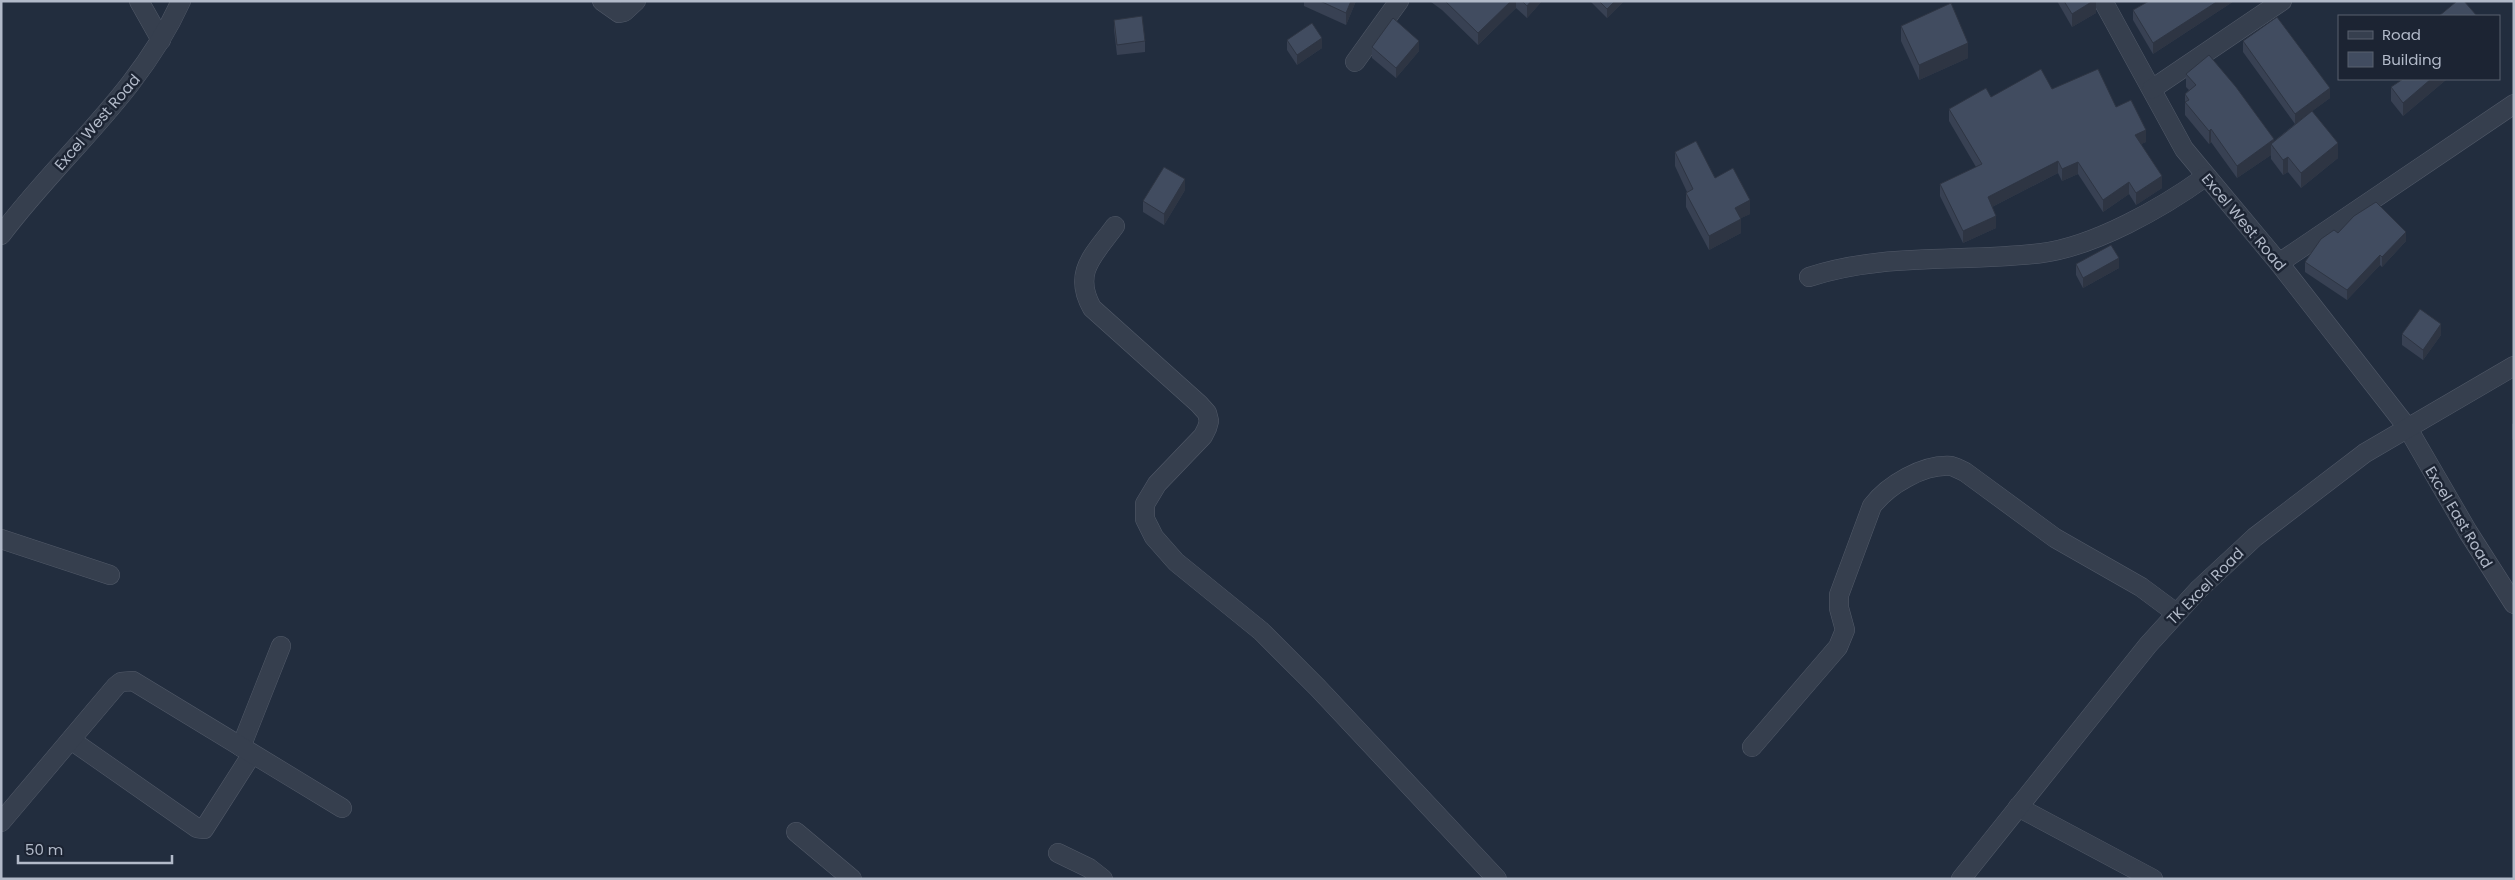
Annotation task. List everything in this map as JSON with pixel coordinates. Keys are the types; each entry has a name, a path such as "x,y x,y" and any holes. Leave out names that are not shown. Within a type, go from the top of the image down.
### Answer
{"street":[{"path":"139,1 161,40"},
{"name":"Excel West Road","path":"1,235 38,189 118,101 161,40 181,1"},
{"path":"602,1 619,13 624,12 636,1"},
{"path":"1355,62 1399,1"},
{"name":"Excel West Road","path":"2103,1 2152,89 2171,128 2205,177 2279,263 2407,427"},
{"path":"2152,89 2282,1"},
{"path":"2279,263 2514,104"},
{"path":"1809,277 1860,264 2025,254 2071,248 2166,204 2205,177"},
{"path":"1115,226 1091,260 1083,277 1085,294 1092,308 1199,404 1207,413 1209,421 1203,436 1157,484 1145,504 1145,519 1154,537 1176,562 1261,631 1318,688 1497,879"},
{"name":"TK Excel Road","path":"1961,879 2148,645 2199,589 2262,531 2350,464 2407,427 2514,366"},
{"name":"Excel East Road","path":"2407,427 2477,548 2514,604"},
{"path":"1752,747 1838,648 1845,630 1839,608 1839,595 1872,506 1881,495 1915,474 1933,468 1951,466 1965,472 2055,538 2141,587 2176,614"},
{"path":"1,539 110,574"},
{"path":"71,740 197,828 204,829 246,751 281,646"},
{"path":"1,822 121,682 132,682 342,808"},
{"path":"2018,807 2153,879"},
{"path":"796,832 852,879"},
{"path":"1058,853 1090,868 1103,879"}],"building":[{"path":"1320,1 1351,1 1346,13"},
{"path":"1445,1 1511,1 1478,33"},
{"path":"1522,1 1531,1 1527,6"},
{"path":"1599,1 1615,1 1607,9"},
{"path":"2064,1 2093,1 2072,14"},
{"path":"2149,1 2218,1 2153,43 2133,10"},
{"path":"2457,1 2464,1 2476,15 2440,15"},
{"path":"1951,3 1968,43 1919,65 1901,26"},
{"path":"1142,16 1145,41 1117,45 1114,20"},
{"path":"2277,17 2330,88 2295,114 2243,41"},
{"path":"1393,18 1419,41 1396,68 1372,47"},
{"path":"1312,23 1322,38 1297,55 1287,40"},
{"path":"2209,55 2236,87 2274,139 2237,166 2211,129 2209,131 2185,102 2189,100 2185,94 2196,85 2186,74"},
{"path":"2041,69 2052,89 2098,69 2116,107 2131,100 2146,130 2135,135 2162,176 2136,193 2129,182 2103,200 2078,162 2062,169 2058,161 1988,197 1996,216 1963,231 1940,184 1982,164 1949,109 1986,88 1991,97"},
{"path":"2402,80 2430,80 2403,103 2391,87"},
{"path":"2312,111 2338,143 2301,173 2288,157 2283,160 2271,144"},
{"path":"1696,141 1715,178 1733,168 1750,200 1735,208 1741,219 1709,236 1686,193 1693,189 1675,152"},
{"path":"1164,167 1185,179 1164,214 1143,201"},
{"path":"2376,202 2406,232 2382,257 2380,255 2347,290 2305,262 2321,239 2334,230 2338,233 2354,216"},
{"path":"2111,245 2119,258 2083,278 2076,264"},
{"path":"2420,309 2441,324 2423,350 2402,334"}]}
